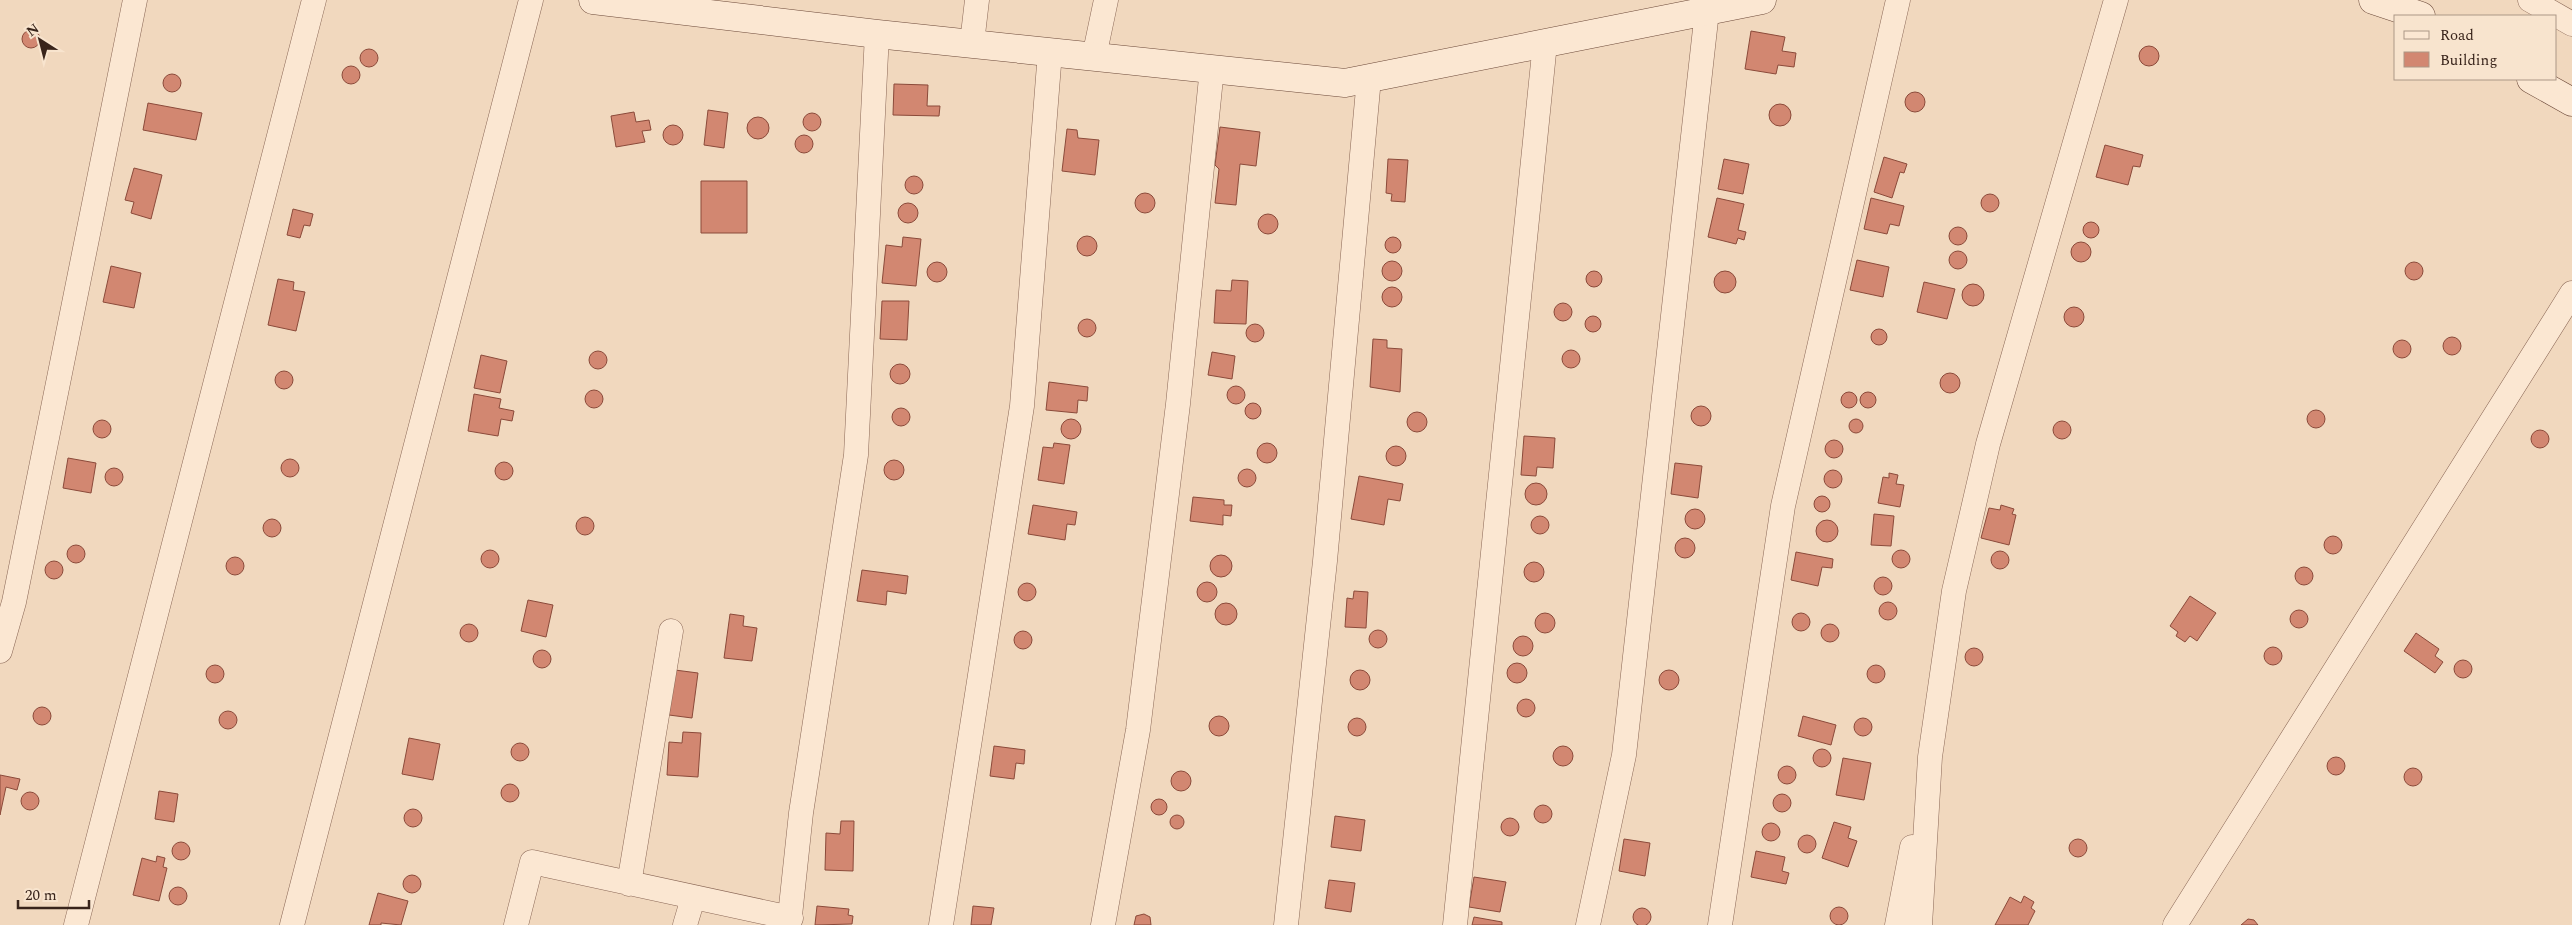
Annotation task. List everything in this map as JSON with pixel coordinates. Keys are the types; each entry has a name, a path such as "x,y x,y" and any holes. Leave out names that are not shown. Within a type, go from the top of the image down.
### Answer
{"street":[{"path":"0,651 14,602 135,0"},
{"path":"76,925 314,0"},
{"path":"292,925 531,0"},
{"path":"593,0 666,4 877,34 1345,83 1762,0"},
{"path":"972,43 977,0"},
{"path":"1094,57 1106,0"},
{"path":"1720,925 1784,506 1898,0"},
{"path":"1897,925 1930,757 1954,591 1988,444 2116,0"},
{"path":"2374,0 2418,15"},
{"path":"2530,0 2556,15"},
{"path":"1588,925 1624,755 1708,11"},
{"path":"2557,15 2572,24"},
{"path":"516,925 532,862 790,921 801,812 856,455 877,34"},
{"path":"1455,925 1545,43"},
{"path":"941,925 1022,406 1050,52"},
{"path":"1103,925 1138,730 1178,404 1212,68"},
{"path":"1286,925 1326,561 1369,78"},
{"path":"2533,80 2572,102"},
{"path":"2175,925 2572,292"},
{"path":"630,884 671,631"},
{"path":"1920,925 1930,757"},
{"path":"685,925 693,898"}],"building":[{"path":"31,30 37,33 40,39 37,45 31,48 25,45 22,39 25,33"},
{"path":"1751,31 1785,37 1782,51 1796,53 1794,67 1778,65 1776,74 1745,69"},
{"path":"2149,46 2156,49 2159,56 2156,63 2149,66 2142,63 2139,56 2142,49"},
{"path":"369,49 375,52 378,58 375,64 369,67 363,64 360,58 363,52"},
{"path":"351,66 357,69 360,75 357,81 351,84 345,81 342,75 345,69"},
{"path":"172,74 178,77 181,83 178,89 172,92 166,89 163,83 166,77"},
{"path":"894,84 928,85 927,106 940,106 939,116 893,115"},
{"path":"1915,92 1922,95 1925,102 1922,109 1915,112 1908,109 1905,102 1908,95"},
{"path":"148,103 202,113 196,140 143,130"},
{"path":"1780,104 1788,107 1791,115 1788,123 1780,126 1772,123 1769,115 1772,107"},
{"path":"708,110 728,113 724,148 704,145"},
{"path":"634,112 636,122 649,120 651,130 642,131 645,142 616,147 611,116"},
{"path":"808,113 816,113 821,118 819,129 808,131 803,126 803,118"},
{"path":"758,117 766,120 769,128 766,136 758,139 750,136 747,128 750,120"},
{"path":"673,125 680,128 683,135 680,142 673,145 666,142 663,135 666,128"},
{"path":"1220,127 1260,132 1256,166 1240,164 1236,205 1215,203 1219,169 1215,165"},
{"path":"1067,129 1077,130 1078,138 1099,140 1095,175 1062,171"},
{"path":"800,135 808,135 813,140 811,151 800,153 795,148 795,140"},
{"path":"2105,145 2143,155 2140,167 2133,166 2128,185 2096,177"},
{"path":"1884,157 1907,164 1904,173 1900,172 1892,198 1874,192"},
{"path":"1388,159 1408,160 1405,202 1391,201 1392,194 1386,193"},
{"path":"1724,159 1749,164 1743,194 1718,189"},
{"path":"134,168 162,175 151,219 131,213 134,202 125,200"},
{"path":"910,176 918,176 923,181 921,192 910,194 905,189 905,181"},
{"path":"701,181 747,181 747,233 701,233"},
{"path":"1141,193 1149,193 1155,199 1155,207 1149,213 1141,213 1135,207 1135,199"},
{"path":"1990,194 1996,197 1999,203 1996,209 1990,212 1984,209 1981,203 1984,197"},
{"path":"1717,198 1744,204 1738,230 1746,232 1744,240 1738,238 1736,244 1708,237"},
{"path":"1871,198 1904,206 1899,226 1890,224 1887,234 1864,229"},
{"path":"908,203 915,206 918,213 915,220 908,223 901,220 898,213 901,206"},
{"path":"293,209 313,214 310,226 304,225 300,238 287,235"},
{"path":"1264,214 1272,214 1278,220 1278,228 1272,234 1264,234 1258,228 1258,220"},
{"path":"2088,222 2094,222 2099,227 2097,236 2088,238 2083,233 2083,227"},
{"path":"1954,227 1962,227 1967,232 1965,243 1954,245 1949,240 1949,232"},
{"path":"1087,236 1094,239 1097,246 1094,253 1087,256 1080,253 1077,246 1080,239"},
{"path":"903,237 921,239 916,286 882,283 886,245 902,247"},
{"path":"1390,237 1396,237 1401,242 1399,251 1390,253 1385,248 1385,242"},
{"path":"2081,242 2088,245 2091,252 2088,259 2081,262 2074,259 2071,252 2074,245"},
{"path":"1954,251 1962,251 1967,256 1965,267 1954,269 1949,264 1949,256"},
{"path":"1857,260 1889,267 1883,297 1850,290"},
{"path":"1392,261 1399,264 1402,271 1399,278 1392,281 1385,278 1382,271 1385,264"},
{"path":"933,262 941,262 947,268 947,276 941,282 933,282 927,276 927,268"},
{"path":"2410,262 2418,262 2423,267 2421,278 2410,280 2405,275 2405,267"},
{"path":"111,266 141,273 134,308 103,302"},
{"path":"1594,271 1600,273 1602,279 1600,285 1594,287 1588,285 1586,279 1588,273"},
{"path":"1721,271 1729,271 1736,278 1736,286 1729,293 1721,293 1714,286 1714,278"},
{"path":"278,279 294,282 293,290 305,292 296,331 268,325"},
{"path":"1232,280 1248,281 1246,324 1214,323 1216,290 1231,291"},
{"path":"1924,282 1955,289 1947,319 1917,312"},
{"path":"1973,284 1983,291 1984,295 1977,305 1973,306 1963,299 1962,295 1969,285"},
{"path":"1392,287 1399,290 1402,297 1399,304 1392,307 1385,304 1382,297 1385,290"},
{"path":"882,301 909,301 907,340 880,339"},
{"path":"1559,303 1567,303 1572,308 1570,319 1559,321 1554,316 1554,308"},
{"path":"2074,307 2081,310 2084,317 2081,324 2074,327 2067,324 2064,317 2067,310"},
{"path":"1590,316 1596,316 1601,321 1599,330 1590,332 1585,327 1585,321"},
{"path":"1083,319 1091,319 1096,324 1094,335 1083,337 1078,332 1078,324"},
{"path":"1251,324 1259,324 1264,329 1262,340 1251,342 1246,337 1246,329"},
{"path":"1876,329 1882,329 1887,334 1885,343 1876,345 1871,340 1871,334"},
{"path":"2448,337 2456,337 2461,342 2459,353 2448,355 2443,350 2443,342"},
{"path":"1373,339 1387,340 1387,348 1402,349 1400,392 1370,387"},
{"path":"2398,340 2406,340 2411,345 2409,356 2398,358 2393,353 2393,345"},
{"path":"1567,350 1575,350 1580,355 1578,366 1567,368 1562,363 1562,355"},
{"path":"598,351 604,354 607,360 604,366 598,369 592,366 589,360 592,354"},
{"path":"1212,352 1235,356 1232,379 1208,375"},
{"path":"481,355 507,361 500,393 474,388"},
{"path":"900,364 907,367 910,374 907,381 900,384 893,381 890,374 893,367"},
{"path":"284,371 290,374 293,380 290,386 284,389 278,386 275,380 278,374"},
{"path":"1946,373 1954,373 1960,379 1960,387 1954,393 1946,393 1940,387 1940,379"},
{"path":"1049,382 1088,387 1087,401 1078,400 1077,413 1046,410"},
{"path":"1232,386 1240,386 1245,391 1243,402 1232,404 1227,399 1227,391"},
{"path":"594,390 600,393 603,399 600,405 594,408 588,405 585,399 588,393"},
{"path":"1849,392 1855,394 1857,400 1855,406 1849,408 1843,406 1841,400 1843,394"},
{"path":"1865,392 1871,392 1876,397 1874,406 1865,408 1860,403 1860,397"},
{"path":"474,394 501,399 499,408 514,411 512,421 501,419 498,436 468,431"},
{"path":"1253,403 1261,411 1253,419 1245,411"},
{"path":"1697,406 1705,406 1711,412 1711,420 1705,426 1697,426 1691,420 1691,412"},
{"path":"897,408 905,408 910,413 908,424 897,426 892,421 892,413"},
{"path":"2312,410 2320,410 2325,415 2323,426 2312,428 2307,423 2307,415"},
{"path":"1417,412 1424,415 1427,422 1424,429 1417,432 1410,429 1407,422 1410,415"},
{"path":"1071,419 1078,422 1081,429 1078,436 1071,439 1064,436 1061,429 1064,422"},
{"path":"1856,419 1861,421 1863,426 1861,431 1856,433 1851,431 1849,426 1851,421"},
{"path":"102,420 108,423 111,429 108,435 102,438 96,435 93,429 96,423"},
{"path":"2058,421 2066,421 2071,426 2069,437 2058,439 2053,434 2053,426"},
{"path":"2536,430 2544,430 2549,435 2547,446 2536,448 2531,443 2531,435"},
{"path":"1524,436 1555,438 1553,468 1537,467 1536,476 1521,475"},
{"path":"1834,440 1840,443 1843,449 1840,455 1834,458 1828,455 1825,449 1828,443"},
{"path":"1054,443 1070,445 1064,484 1038,480 1043,447 1053,448"},
{"path":"1267,443 1274,446 1277,453 1274,460 1267,463 1260,460 1257,453 1260,446"},
{"path":"1392,446 1400,446 1406,452 1406,460 1400,466 1392,466 1386,460 1386,452"},
{"path":"68,458 96,463 91,493 63,488"},
{"path":"290,459 296,462 299,468 296,474 290,477 284,474 281,468 284,462"},
{"path":"894,460 901,463 904,470 901,477 894,480 887,477 884,470 887,463"},
{"path":"504,462 510,465 513,471 510,477 504,480 498,477 495,471 498,465"},
{"path":"1675,463 1702,466 1698,498 1671,494"},
{"path":"114,468 120,471 123,477 120,483 114,486 108,483 105,477 108,471"},
{"path":"1247,469 1253,472 1256,478 1253,484 1247,487 1241,484 1238,478 1241,472"},
{"path":"1833,470 1839,473 1842,479 1839,485 1833,488 1827,485 1824,479 1827,473"},
{"path":"1889,473 1898,475 1896,484 1904,485 1900,507 1878,503 1883,477 1889,478"},
{"path":"1359,476 1403,484 1400,501 1388,499 1384,525 1351,519"},
{"path":"1536,483 1544,486 1547,494 1544,502 1536,505 1528,502 1525,494 1528,486"},
{"path":"1819,496 1825,496 1830,501 1828,510 1819,512 1814,507 1814,501"},
{"path":"1193,497 1224,500 1224,505 1232,505 1231,516 1223,515 1223,525 1190,521"},
{"path":"1033,505 1077,512 1075,525 1067,524 1065,540 1028,534"},
{"path":"2001,505 2014,509 2012,514 2016,515 2009,545 1981,538 1989,508 2000,510"},
{"path":"1695,509 1702,512 1705,519 1702,526 1695,529 1688,526 1685,519 1688,512"},
{"path":"1874,514 1894,516 1891,546 1871,545"},
{"path":"1540,516 1546,519 1549,525 1546,531 1540,534 1534,531 1531,525 1534,519"},
{"path":"585,517 591,520 594,526 591,532 585,535 579,532 576,526 579,520"},
{"path":"272,519 278,522 281,528 278,534 272,537 266,534 263,528 266,522"},
{"path":"1827,520 1835,523 1838,531 1835,539 1827,542 1819,539 1816,531 1819,523"},
{"path":"2329,536 2337,536 2342,541 2340,552 2329,554 2324,549 2324,541"},
{"path":"1681,538 1689,538 1695,544 1695,552 1689,558 1681,558 1675,552 1675,544"},
{"path":"76,545 82,548 85,554 82,560 76,563 70,560 67,554 70,548"},
{"path":"490,550 496,553 499,559 496,565 490,568 484,565 481,559 484,553"},
{"path":"1897,550 1905,550 1910,555 1908,566 1897,568 1892,563 1892,555"},
{"path":"1996,551 2004,551 2009,556 2007,567 1996,569 1991,564 1991,556"},
{"path":"1796,552 1833,559 1832,568 1822,567 1818,586 1791,580"},
{"path":"1221,555 1231,562 1232,566 1225,576 1221,577 1211,570 1210,566 1217,556"},
{"path":"235,557 241,560 244,566 241,572 235,575 229,572 226,566 229,560"},
{"path":"54,561 60,564 63,570 60,576 54,579 48,576 45,570 48,564"},
{"path":"1534,562 1541,565 1544,572 1541,579 1534,582 1527,579 1524,572 1527,565"},
{"path":"2300,567 2308,567 2313,572 2311,583 2300,585 2295,580 2295,572"},
{"path":"862,570 908,576 906,594 887,591 886,605 857,601"},
{"path":"1879,577 1887,577 1892,582 1890,593 1879,595 1874,590 1874,582"},
{"path":"1207,582 1214,585 1217,592 1214,599 1207,602 1200,599 1197,592 1200,585"},
{"path":"1027,583 1033,586 1036,592 1033,598 1027,601 1021,598 1018,592 1021,586"},
{"path":"1354,591 1368,592 1366,628 1345,627 1347,598 1353,599"},
{"path":"2190,596 2216,613 2197,641 2190,636 2185,642 2176,636 2178,632 2170,626"},
{"path":"528,600 553,605 546,637 521,631"},
{"path":"1884,602 1892,602 1897,607 1895,618 1884,620 1879,615 1879,607"},
{"path":"1226,603 1234,606 1237,614 1234,622 1226,625 1218,622 1215,614 1218,606"},
{"path":"2295,610 2303,610 2308,615 2306,626 2295,628 2290,623 2290,615"},
{"path":"1541,613 1549,613 1555,619 1555,627 1549,633 1541,633 1535,627 1535,619"},
{"path":"1797,613 1805,613 1810,618 1808,629 1797,631 1792,626 1792,618"},
{"path":"730,614 744,616 743,626 757,628 752,661 724,658"},
{"path":"469,624 475,627 478,633 475,639 469,642 463,639 460,633 463,627"},
{"path":"1826,624 1834,624 1839,629 1837,640 1826,642 1821,637 1821,629"},
{"path":"1374,630 1382,630 1387,635 1385,646 1374,648 1369,643 1369,635"},
{"path":"1019,631 1027,631 1032,636 1030,647 1019,649 1014,644 1014,636"},
{"path":"2416,633 2439,649 2435,656 2443,662 2435,673 2404,651"},
{"path":"1519,636 1527,636 1533,642 1533,650 1527,656 1519,656 1513,650 1513,642"},
{"path":"2269,647 2277,647 2282,652 2280,663 2269,665 2264,660 2264,652"},
{"path":"1970,648 1978,648 1983,653 1981,664 1970,666 1965,661 1965,653"},
{"path":"542,650 548,653 551,659 548,665 542,668 536,665 533,659 536,653"},
{"path":"2459,660 2467,660 2472,665 2470,676 2459,678 2454,673 2454,665"},
{"path":"1517,663 1524,666 1527,673 1524,680 1517,683 1510,680 1507,673 1510,666"},
{"path":"215,665 221,668 224,674 221,680 215,683 209,680 206,674 209,668"},
{"path":"1872,665 1880,665 1885,670 1883,681 1872,683 1867,678 1867,670"},
{"path":"675,670 698,673 692,718 669,715"},
{"path":"1356,670 1364,670 1370,676 1370,684 1364,690 1356,690 1350,684 1350,676"},
{"path":"1669,670 1676,673 1679,680 1676,687 1669,690 1662,687 1659,680 1662,673"},
{"path":"1526,699 1533,701 1535,708 1533,715 1526,717 1519,715 1517,708 1519,701"},
{"path":"42,707 48,710 51,716 48,722 42,725 36,722 33,716 36,710"},
{"path":"228,711 234,714 237,720 234,726 228,729 222,726 219,720 222,714"},
{"path":"1219,716 1226,719 1229,726 1226,733 1219,736 1212,733 1209,726 1212,719"},
{"path":"1803,716 1836,725 1831,745 1798,736"},
{"path":"1353,718 1361,718 1366,723 1364,734 1353,736 1348,731 1348,723"},
{"path":"1859,718 1867,718 1872,723 1870,734 1859,736 1854,731 1854,723"},
{"path":"683,732 701,733 698,777 667,775 669,742 682,743"},
{"path":"409,738 440,744 433,780 402,774"},
{"path":"520,743 526,746 529,752 526,758 520,761 514,758 511,752 514,746"},
{"path":"994,746 1025,750 1024,764 1016,763 1014,779 990,776"},
{"path":"1559,746 1567,746 1573,752 1573,760 1567,766 1559,766 1553,760 1553,752"},
{"path":"1818,749 1826,749 1831,754 1829,765 1818,767 1813,762 1813,754"},
{"path":"2332,757 2340,757 2345,762 2343,773 2332,775 2327,770 2327,762"},
{"path":"1843,758 1871,763 1864,800 1836,795"},
{"path":"1783,766 1791,766 1796,771 1794,782 1783,784 1778,779 1778,771"},
{"path":"2409,768 2417,768 2422,773 2420,784 2409,786 2404,781 2404,773"},
{"path":"1181,771 1188,774 1191,781 1188,788 1181,791 1174,788 1171,781 1174,774"},
{"path":"0,775 20,779 17,790 6,787 0,815"},
{"path":"510,784 516,787 519,793 516,799 510,802 504,799 501,793 504,787"},
{"path":"159,791 178,794 174,822 155,819"},
{"path":"30,792 36,795 39,801 36,807 30,810 24,807 21,801 24,795"},
{"path":"1778,794 1786,794 1791,799 1789,810 1778,812 1773,807 1773,799"},
{"path":"1159,799 1165,801 1167,807 1165,813 1159,815 1153,813 1151,807 1153,801"},
{"path":"1539,805 1547,805 1552,810 1550,821 1539,823 1534,818 1534,810"},
{"path":"413,809 419,812 422,818 419,824 413,827 407,824 404,818 407,812"},
{"path":"1177,815 1182,817 1184,822 1182,827 1177,829 1172,827 1170,822 1172,817"},
{"path":"1335,816 1365,820 1361,851 1331,847"},
{"path":"1506,818 1514,818 1519,823 1517,834 1506,836 1501,831 1501,823"},
{"path":"841,821 854,821 853,871 825,870 826,833 840,834"},
{"path":"1834,822 1851,827 1848,838 1857,841 1848,867 1822,858"},
{"path":"1767,823 1775,823 1780,828 1778,839 1767,841 1762,836 1762,828"},
{"path":"1803,835 1811,835 1816,840 1814,851 1803,853 1798,848 1798,840"},
{"path":"1624,839 1650,843 1645,876 1619,871"},
{"path":"2074,839 2082,839 2087,844 2085,855 2074,857 2069,852 2069,844"},
{"path":"181,842 187,845 190,851 187,857 181,860 175,857 172,851 175,845"},
{"path":"1756,851 1785,857 1782,871 1789,873 1786,884 1751,877"},
{"path":"157,856 165,858 163,867 167,868 159,901 133,895 142,858 156,862"},
{"path":"412,875 418,878 421,884 418,890 412,893 406,890 403,884 406,878"},
{"path":"1474,877 1506,882 1500,912 1469,907"},
{"path":"1329,880 1355,883 1351,912 1325,908"},
{"path":"178,887 184,890 187,896 184,902 178,905 172,902 169,896 172,890"},
{"path":"378,893 408,901 401,925 381,923 381,925 369,925"},
{"path":"2024,896 2034,902 2031,908 2035,911 2028,925 1995,925 2010,897 2021,903"},
{"path":"817,906 849,909 848,915 853,916 852,924 815,925"},
{"path":"973,906 994,908 991,925 971,925"},
{"path":"1835,907 1843,907 1848,912 1846,923 1835,925 1830,920 1830,912"},
{"path":"1642,908 1650,913 1651,917 1646,925 1642,926 1634,921 1633,917 1638,909"},
{"path":"1144,914 1150,917 1151,925 1134,925 1136,916"},
{"path":"1474,917 1502,922 1502,925 1472,925"},
{"path":"2248,919 2254,920 2258,925 2241,925"}]}
